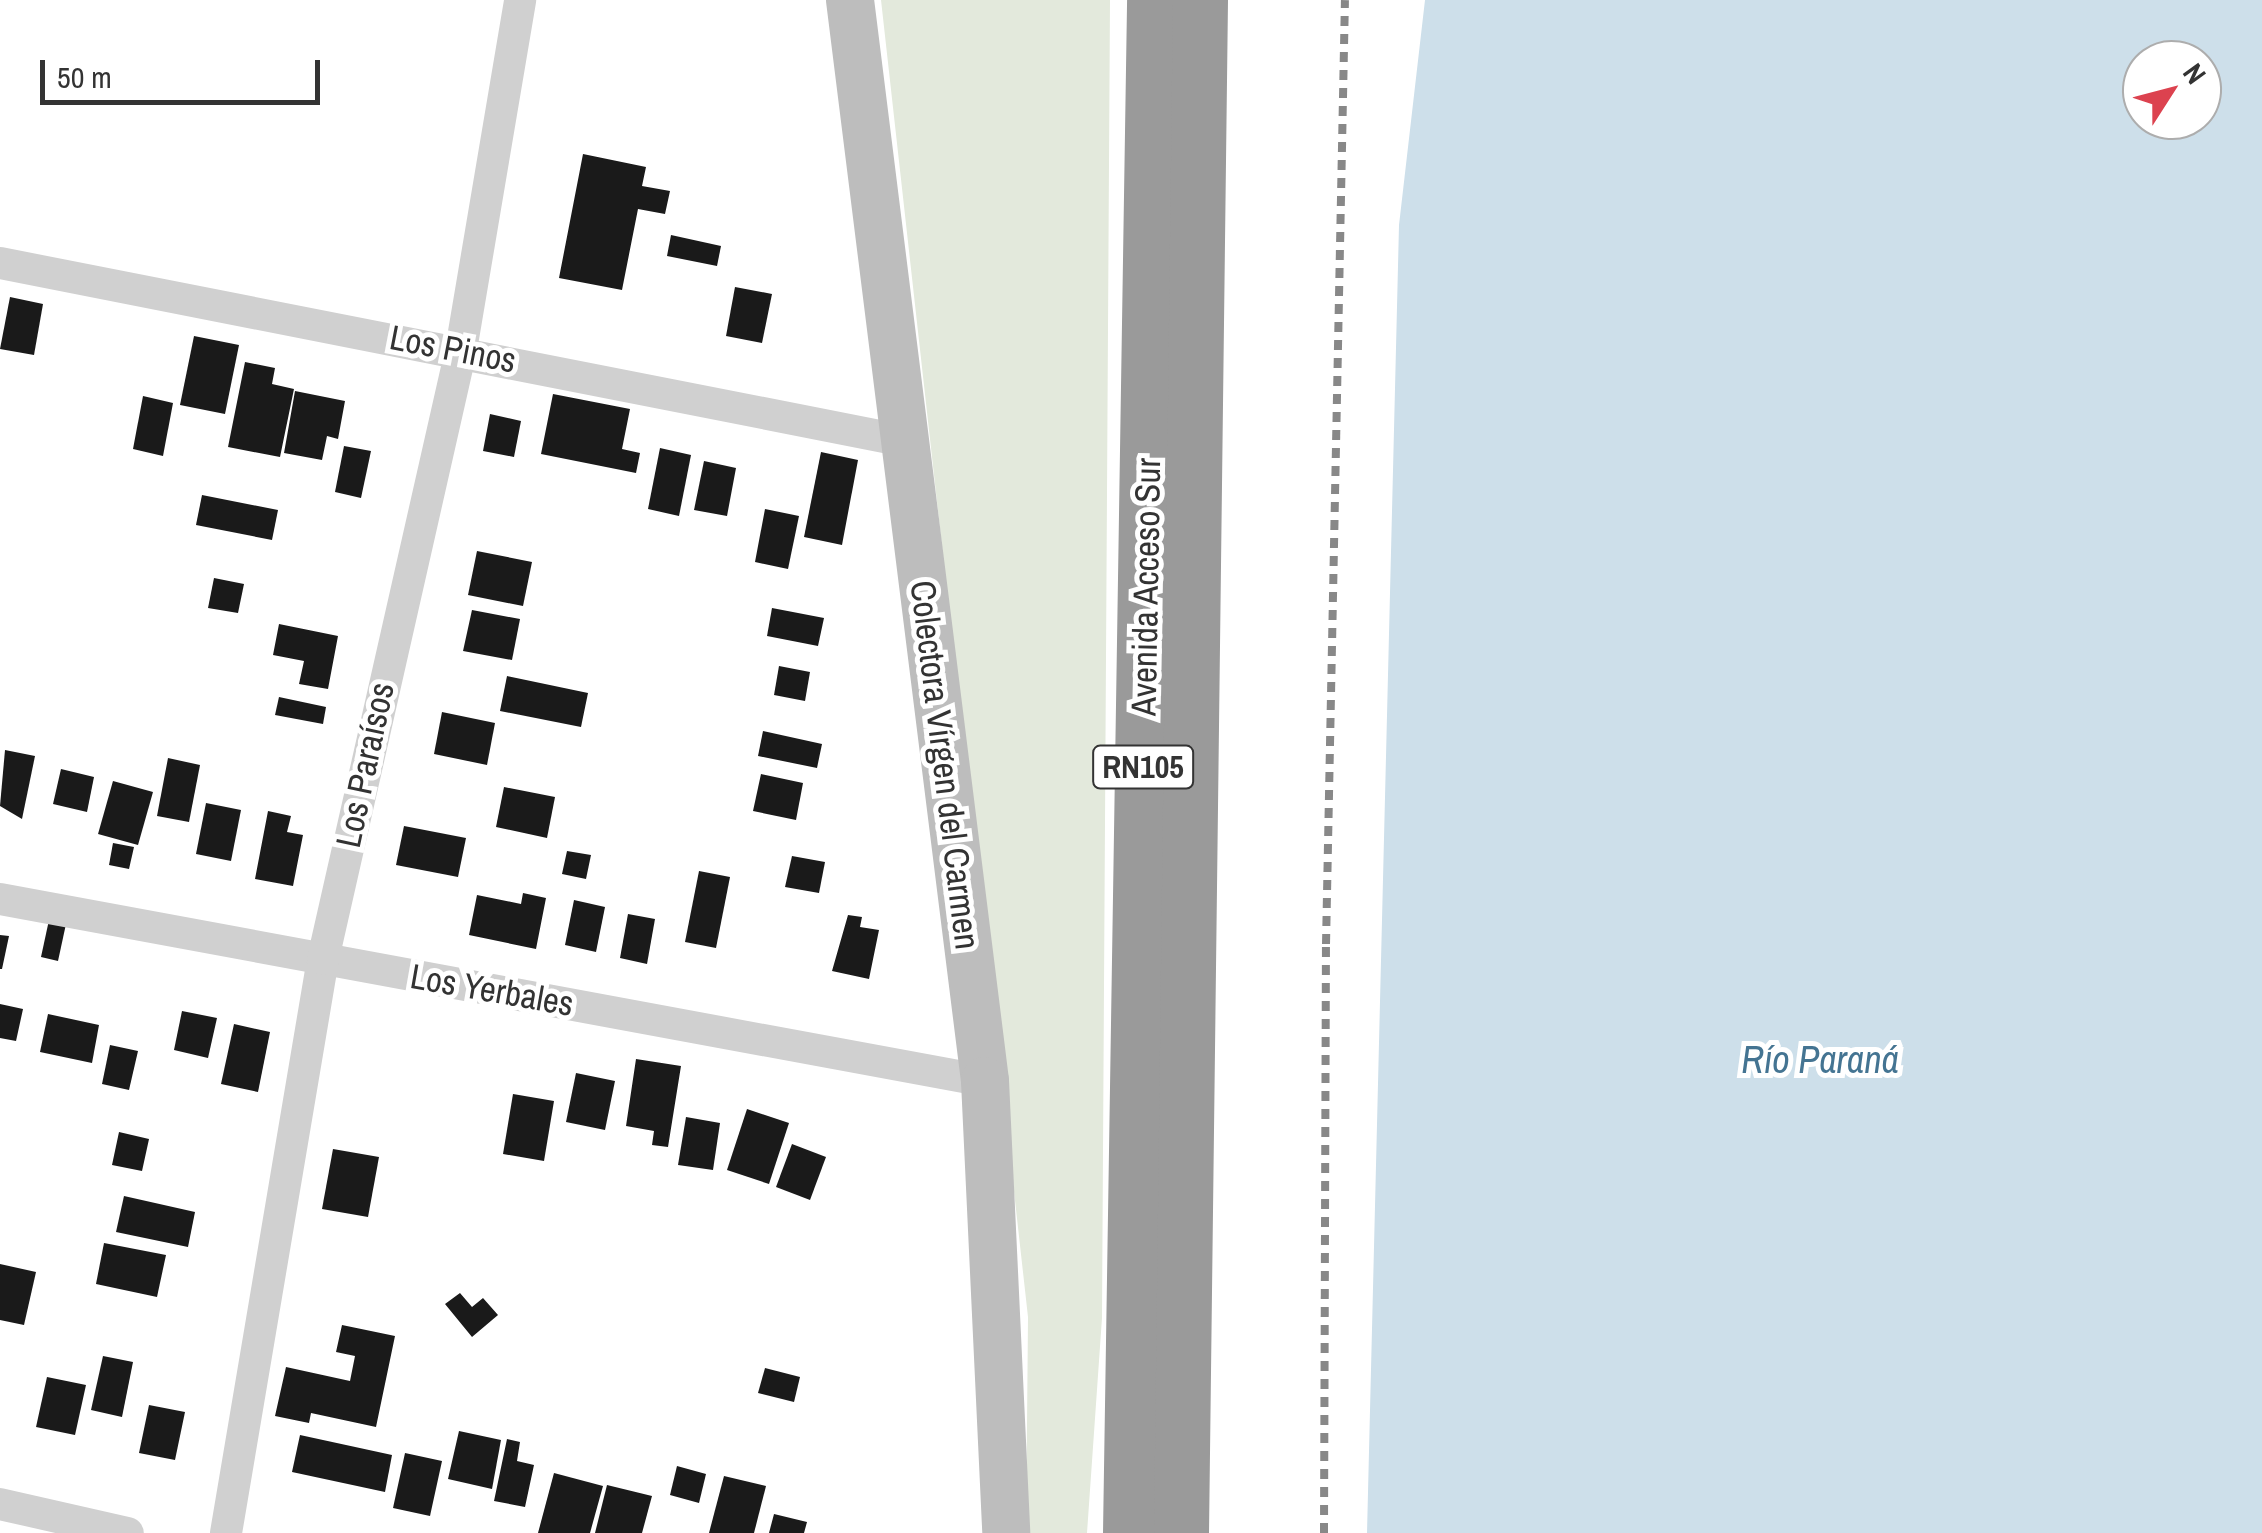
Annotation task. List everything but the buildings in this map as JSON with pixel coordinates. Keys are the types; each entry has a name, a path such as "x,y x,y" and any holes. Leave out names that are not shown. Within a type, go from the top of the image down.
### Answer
{"highway":[{"path":"1121,0 1153,130"},
{"name":"Avenida Acceso Sur","path":"1130,1533 1154,0"},
{"name":"Avenida Acceso Sur","path":"1181,1533 1200,0"}],"main road":[{"name":"Colectora Vírgen del Carmen","path":"850,0 985,1081 1006,1533"}],"street":[{"name":"Los Paraísos","path":"226,1533 323,959 461,350 520,0"},
{"name":"Los Pinos","path":"0,263 461,350 905,441"},
{"name":"Los Yerbales","path":"0,899 985,1081"},
{"path":"0,1504 128,1533"}],"shaded area":[{"path":"881,0 1110,0 1102,1318 1087,1533 1026,1533 1028,1317"}],"water":[{"name":"Río Paraná","path":"1425,0 2262,0 2262,1533 1367,1533 1399,225"}],"railway":[{"path":"1324,1533 1326,944 1345,0"}]}
